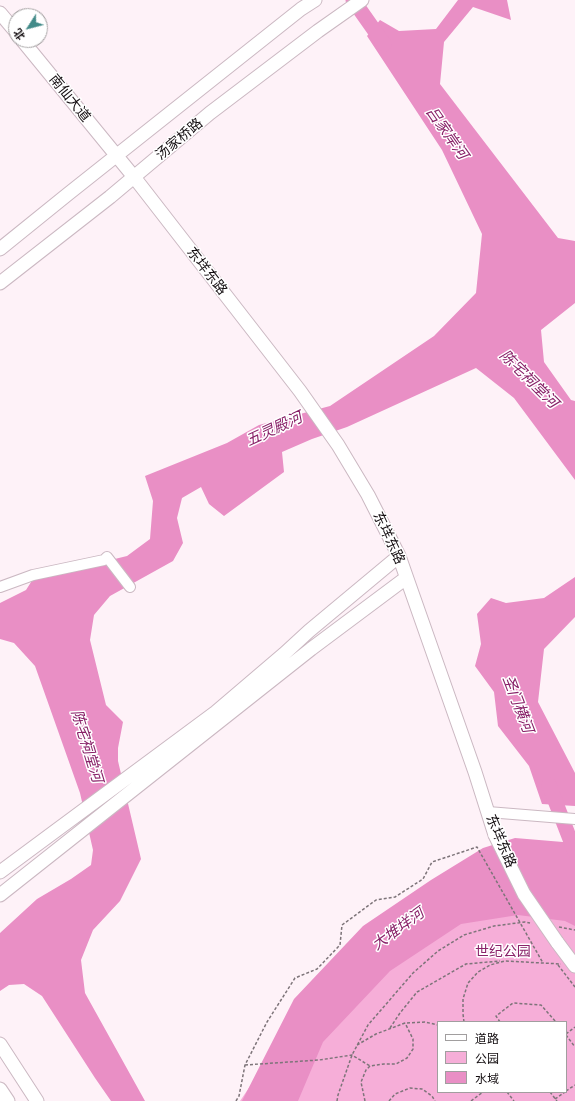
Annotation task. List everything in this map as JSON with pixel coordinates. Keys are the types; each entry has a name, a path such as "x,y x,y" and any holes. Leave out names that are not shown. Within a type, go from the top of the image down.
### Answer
{"main road":[{"name":"汤家桥路","path":"0,249 301,9 315,0"},
{"name":"汤家桥路","path":"0,284 134,177 210,113 318,31 362,0"},
{"path":"0,13 8,22"},
{"name":"南仙大道","path":"29,48 117,155"},
{"name":"东垟东路","path":"117,155 300,391 338,444 368,495 399,556 475,772 495,835 524,894 573,964"},
{"path":"0,872 216,712 309,631 399,556"},
{"path":"0,895 311,649 406,578"},
{"path":"0,1044 37,1101"},
{"path":"0,1089 8,1101"}],"street":[{"path":"0,587 33,575 104,560 107,557 130,587"},
{"path":"488,812 575,819"}],"path":[{"path":"236,1101 239,1096 245,1065 267,1022 295,978 317,969 340,945 342,925 376,900 395,897 424,879 432,862 477,847 543,963"},
{"path":"337,1101 352,1055 368,1026 408,979 438,951 464,935 494,926 520,922 533,923"},
{"path":"556,926 575,930"},
{"path":"464,1021 462,1014 463,999 468,983 478,972 490,965 505,961"},
{"path":"390,1028 417,992 466,964 505,961 558,965 573,964"},
{"path":"558,965 575,987"},
{"path":"499,1021 496,1016 513,1003 541,1005 555,1021"},
{"path":"357,1045 376,1034 405,1023 425,1022 437,1025"},
{"path":"364,1101 361,1082 366,1070 370,1066 396,1064 407,1058 413,1049 413,1038 405,1023"},
{"path":"567,1033 575,1027"},
{"path":"567,1035 575,1047"},
{"path":"245,1065 319,1060 352,1055 370,1066"},
{"path":"567,1090 575,1084"},
{"path":"389,1101 395,1094 410,1088 422,1089 436,1101"},
{"path":"471,1101 482,1093"},
{"path":"508,1093 514,1101"},
{"path":"556,1100 564,1093"}],"green space":[{"name":"世纪公园","path":"575,867 575,1101 240,1101 305,1005 423,894"}],"water":[{"path":"458,0 507,0 511,20 473,7 444,42 440,84 558,238 575,241 575,303 541,330 544,362 571,400 575,401 575,480 514,398 476,368 347,427 312,439 282,452 284,472 224,516 209,504 201,487 182,498 177,518 183,543 173,561 110,596 94,615 90,640 106,705 123,722 118,748 118,761 141,859 120,901 93,930 81,960 85,993 145,1101 111,1101 42,996 24,984 9,985 0,991 0,933 37,899 91,865 93,850 80,793 35,666 14,643 0,639 0,603 26,590 33,579 127,556 150,539 153,501 145,476 227,443 259,425 330,406 434,336 476,293 482,234 442,150 367,36 380,20 399,31 436,29"},
{"path":"575,577 575,617 544,649 538,702 575,773 575,806 542,804 529,766 498,726 494,692 475,666 481,644 477,614 491,598 506,603 544,598"},
{"name":"大堆垟河","path":"515,838 575,843 575,926 565,921 518,915 461,924 390,971 323,1042 298,1101 242,1101 294,999 363,926 431,880 483,848"}],"waterway":[{"name":"吕家岸河","path":"353,0 384,44"},
{"name":"圣门横河","path":"549,785 575,852"}],"water label":[{"name":"陈宅祠堂河","path":"529,379"},
{"name":"五灵殿河","path":"274,429"},
{"name":"陈宅祠堂河","path":"87,746"}]}
